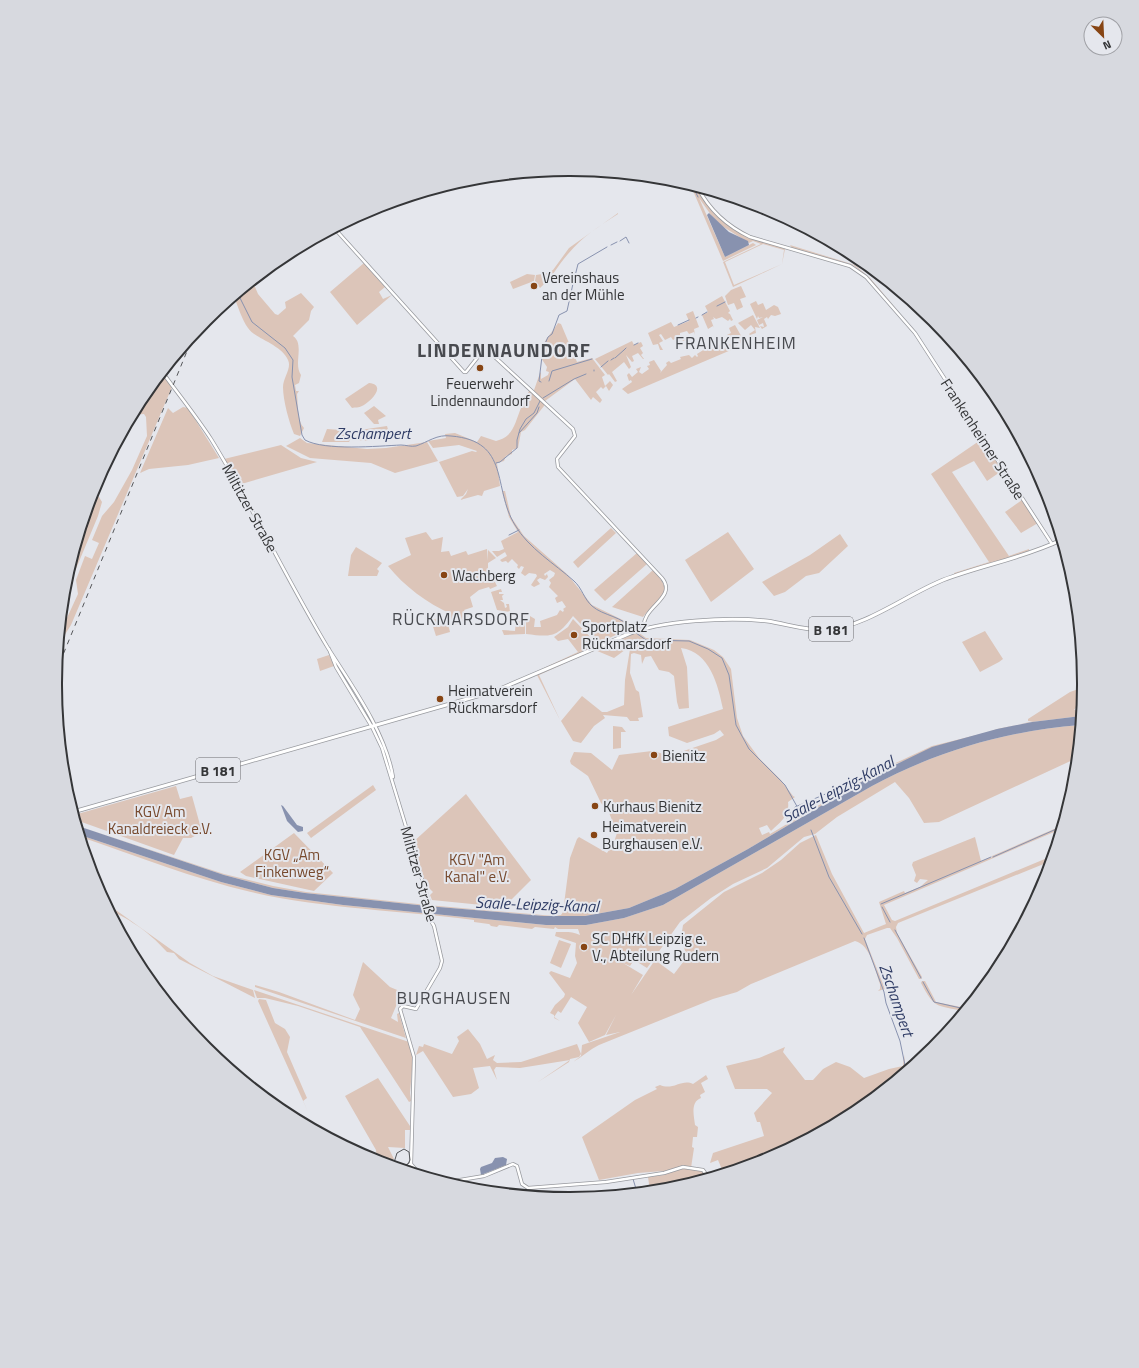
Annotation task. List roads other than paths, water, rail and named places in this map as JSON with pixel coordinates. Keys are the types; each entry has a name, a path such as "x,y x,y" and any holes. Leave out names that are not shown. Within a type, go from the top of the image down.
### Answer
{"main road":[{"name":"B 181","path":"78,810 495,691 644,628 688,622 741,621 771,622 811,630 838,628 858,622 930,586 1057,542"}],"street":[{"name":"Frankenheimer Straße","path":"702,194 716,214 738,231 750,237 838,262 855,269 866,277 915,333 1052,544"},
{"path":"339,232 392,293 465,372 485,348 573,429 575,433 573,439 557,459 558,467 662,578 666,585 663,597 646,615 644,628"},
{"name":"Miltitzer Straße","path":"166,377 214,444 384,745 393,786 429,904 428,915 434,924 442,963 416,1009 403,1006 400,1008 403,1023 414,1057 411,1164"},
{"path":"408,1165 411,1164 414,1167"},
{"path":"461,1180 484,1176 513,1164 517,1166 522,1184 528,1188 606,1182 664,1173 686,1166 703,1170 705,1173"}],"water":[{"path":"709,213 729,232 748,241 749,245 725,257 707,215"},
{"path":"1076,717 1075,726 1025,732 999,738 947,753 922,763 872,786 663,905 624,918 586,925 546,925 343,905 271,895 221,882 86,837 83,828 224,875 273,888 305,893 427,906 544,916 585,916 629,908 675,889 748,849 868,778 932,747 997,729 1032,722"},
{"path":"281,805 297,825 303,827 303,831 298,832 287,821"},
{"path":"503,1157 507,1159 506,1165 481,1175 481,1167 492,1163 495,1158"}],"waterway":[{"path":"696,193 698,197"},
{"path":"620,241 626,237 629,243"},
{"path":"611,245 617,242"},
{"path":"575,276 578,264 607,247"},
{"path":"541,382 539,381 543,348 548,337 552,334 559,315 567,311 574,279"},
{"name":"Zschampert","path":"240,298 252,322 285,348 293,360 292,377 302,435 305,440 325,446 338,447 416,446 437,437 451,436 470,440 483,447 492,457 497,468 508,511 520,533 534,548 574,581 592,606 619,619 629,625 633,630"},
{"path":"717,306 725,302"},
{"path":"702,315 707,312"},
{"path":"678,325 689,320"},
{"path":"634,345 638,343"},
{"path":"615,358 624,350"},
{"path":"549,381 552,371 592,359"},
{"path":"601,367 608,361"},
{"path":"543,398 574,379 586,374"},
{"path":"496,463 500,462 517,448 517,440 520,429 526,419 534,413 540,401"},
{"path":"519,433 537,413 539,407"},
{"path":"509,535 519,530"},
{"name":"Zschampert","path":"636,633 646,640 689,641 708,649 722,658 729,675 736,725 749,749 785,785 799,810"},
{"name":"Saale-Leipzig-Kanal","path":"787,818 795,807 842,787"},
{"path":"993,857 1055,829"},
{"name":"Zschampert","path":"811,830 829,877 862,934"},
{"path":"881,904 991,857"},
{"path":"882,907 890,922"},
{"path":"895,930 921,978"},
{"name":"Zschampert","path":"864,938 900,1041 905,1065"},
{"path":"923,982 934,1002 960,1008"},
{"path":"633,1179 635,1187"}],"tram line":[{"path":"395,1161 397,1153 404,1149 409,1152 410,1160 406,1165"}],"railway":[{"path":"63,655 188,349"}],"place":[{"name":"Vereinshaus an der Mühle","path":"534,286"},
{"name":"Feuerwehr Lindennaundorf","path":"480,368"},
{"name":"Wachberg","path":"444,575"},
{"name":"Sportplatz Rückmarsdorf","path":"574,635"},
{"name":"Heimatverein Rückmarsdorf","path":"440,699"},
{"name":"Bienitz","path":"654,755"},
{"name":"Kurhaus Bienitz","path":"595,806"},
{"name":"Heimatverein Burghausen e.V.","path":"594,835"},
{"name":"SC DHfK Leipzig e. V., Abteilung Rudern","path":"584,947"}],"district":[{"name":"FRANKENHEIM","path":"736,343"},
{"name":"LINDENNAUNDORF","path":"504,349"},
{"name":"RÜCKMARSDORF","path":"461,619"},
{"name":"BURGHAUSEN","path":"454,998"}],"park label":[{"name":"KGV Am Kanaldreieck e.V.","path":"160,820"},
{"name":"KGV „Am Finkenweg“","path":"292,862"},
{"name":"KGV \"Am Kanal\" e.V.","path":"477,868"}]}
